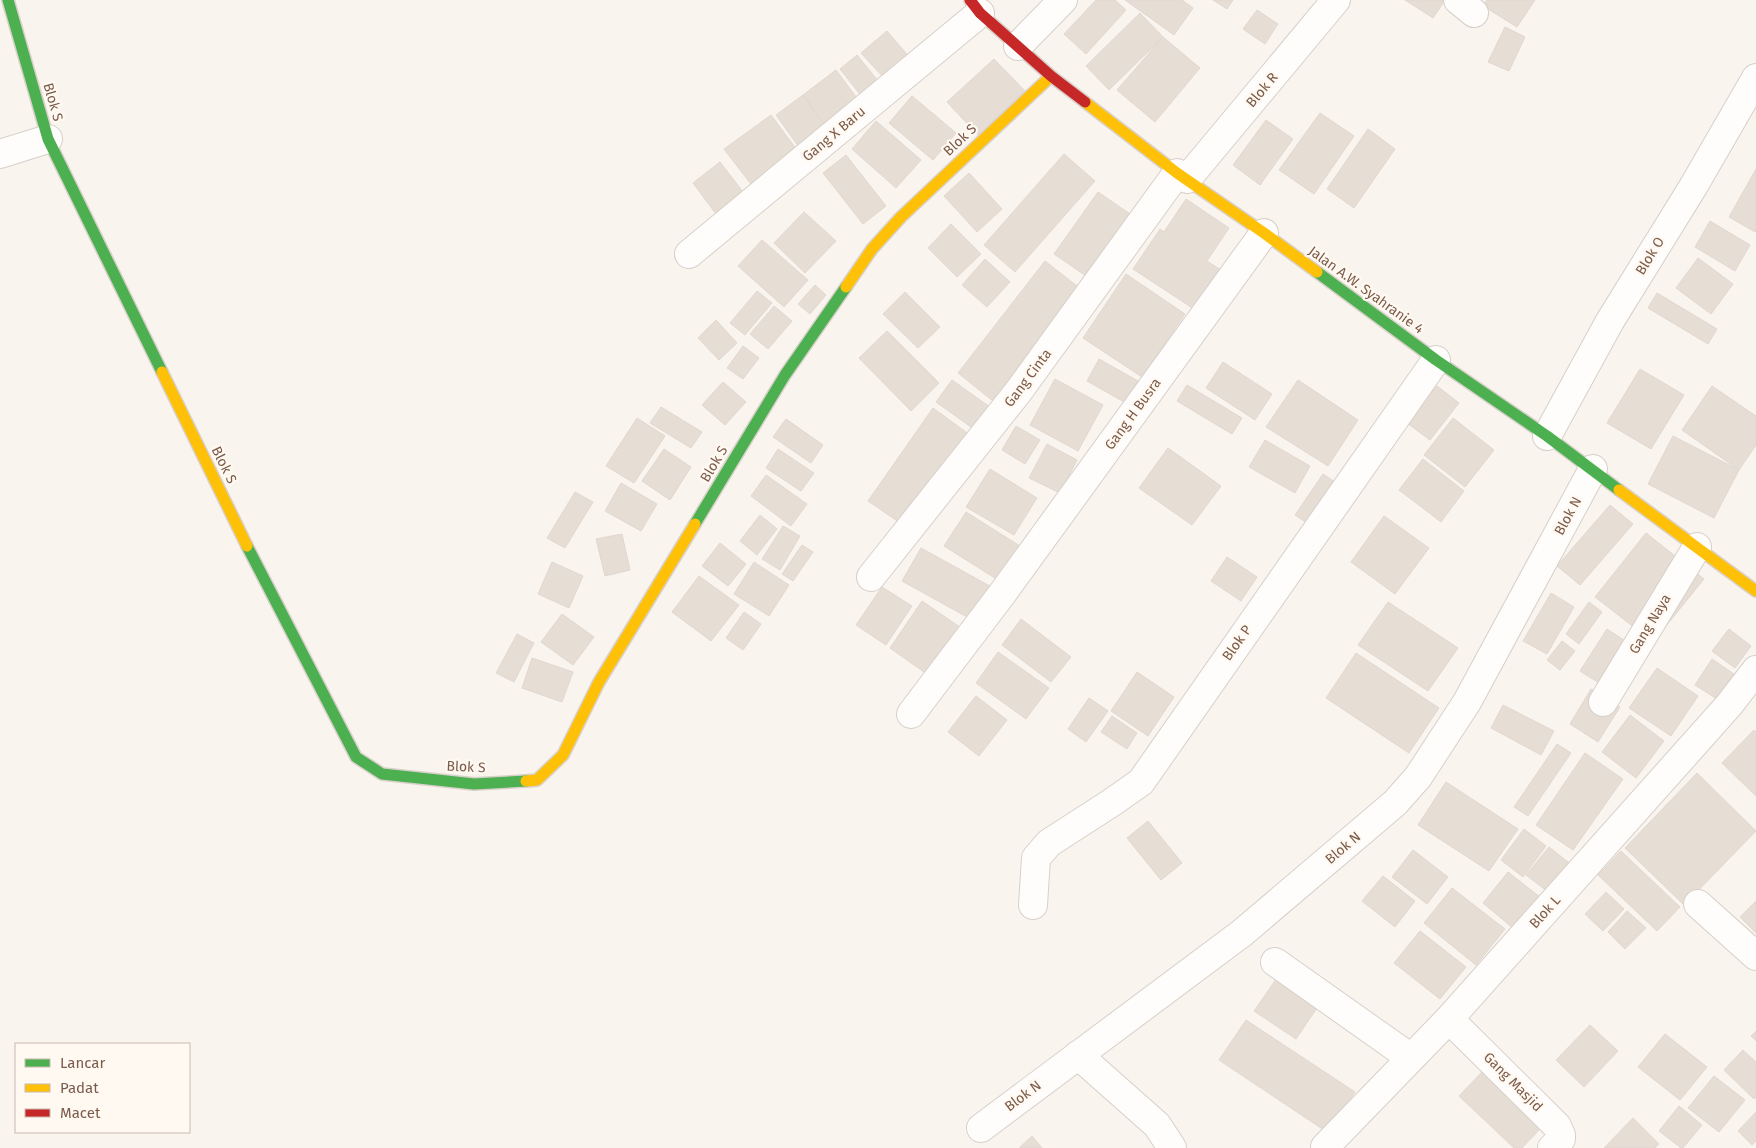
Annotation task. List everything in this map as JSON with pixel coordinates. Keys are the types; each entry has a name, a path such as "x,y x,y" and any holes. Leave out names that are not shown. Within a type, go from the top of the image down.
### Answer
{"street":[{"name":"Blok S","path":"8,0 48,139 234,520 356,757 382,774 474,784 537,780 562,755 599,682 780,383 872,249 900,217 1051,76"},
{"path":"1018,46 1063,0"},
{"name":"Blok R","path":"1182,176 1336,0"},
{"name":"Jalan A.W. Syahranie 4","path":"975,6 1051,76 1182,176 1264,233 1436,360 1593,469 1756,591"},
{"name":"Gang X Baru","path":"689,254 975,6"},
{"name":"Blok O","path":"1547,436 1610,321 1693,187 1756,78"},
{"path":"0,154 48,139"},
{"name":"Gang Cinta","path":"871,577 1018,392 1182,176"},
{"name":"Gang H Busra","path":"911,714 1002,594 1264,233"},
{"name":"Blok P","path":"1033,905 1036,858 1050,842 1141,782 1436,360"},
{"name":"Blok N","path":"981,1128 1242,933 1396,803 1418,777 1467,702 1593,469"},
{"name":"Gang Naya","path":"1603,702 1697,547"},
{"name":"Blok L","path":"1325,1147 1449,1019 1729,705 1756,670"},
{"path":"1698,904 1756,956"},
{"path":"1275,962 1411,1058"},
{"name":"Gang Masjid","path":"1449,1019 1557,1126 1561,1134 1561,1140 1552,1148"},
{"path":"1078,1055 1157,1125 1172,1148"}],"building":[{"path":"1096,0 1115,0 1126,10 1086,54 1064,34"},
{"path":"1125,0 1182,0 1193,8 1174,35"},
{"path":"1213,0 1233,0 1227,9"},
{"path":"1405,0 1445,0 1433,18"},
{"path":"1487,0 1535,0 1517,27 1483,6"},
{"path":"1257,10 1278,24 1265,44 1243,29"},
{"path":"1140,13 1163,37 1109,90 1086,66"},
{"path":"1505,27 1525,37 1509,71 1488,62"},
{"path":"887,31 910,58 885,79 861,53"},
{"path":"1163,37 1200,68 1155,122 1117,90"},
{"path":"857,55 883,87 866,102 840,69"},
{"path":"994,59 1025,91 978,135 947,102"},
{"path":"836,70 862,105 828,130 803,95"},
{"path":"803,95 828,130 801,150 776,115"},
{"path":"912,96 956,133 933,160 889,123"},
{"path":"1320,113 1354,136 1314,194 1279,170"},
{"path":"771,115 800,154 754,188 724,149"},
{"path":"1266,120 1293,139 1260,185 1233,165"},
{"path":"876,121 921,160 896,188 852,149"},
{"path":"1368,129 1395,149 1354,208 1327,189"},
{"path":"1064,154 1095,181 1015,272 984,245"},
{"path":"846,155 886,206 863,224 823,173"},
{"path":"720,162 750,201 722,222 693,183"},
{"path":"1756,169 1756,230 1755,232 1729,217"},
{"path":"969,173 1002,209 977,232 944,196"},
{"path":"1098,192 1136,218 1092,280 1054,254"},
{"path":"1186,199 1229,228 1207,261 1224,272 1197,311 1133,269 1160,229 1164,232"},
{"path":"804,212 836,241 805,273 774,243"},
{"path":"1710,221 1750,245 1735,271 1695,247"},
{"path":"951,224 981,254 957,277 928,248"},
{"path":"762,240 808,280 784,307 738,266"},
{"path":"1698,258 1733,284 1711,314 1676,288"},
{"path":"985,259 1010,282 987,307 962,285"},
{"path":"1045,261 1086,293 998,405 958,373"},
{"path":"1126,274 1185,314 1142,377 1083,338"},
{"path":"815,285 826,295 810,314 798,304"},
{"path":"757,291 772,303 745,335 730,323"},
{"path":"905,292 940,327 918,348 883,314"},
{"path":"1657,293 1717,329 1708,344 1648,308"},
{"path":"774,306 792,321 768,349 750,334"},
{"path":"716,320 737,343 719,360 698,338"},
{"path":"887,331 939,383 911,411 859,358"},
{"path":"743,346 759,358 743,379 727,368"},
{"path":"1099,359 1138,381 1126,403 1087,381"},
{"path":"1223,362 1272,394 1255,420 1206,388"},
{"path":"1640,369 1684,395 1651,449 1607,423"},
{"path":"1055,379 1103,405 1078,451 1030,425"},
{"path":"952,380 994,410 978,432 936,402"},
{"path":"1298,380 1358,420 1328,466 1266,427"},
{"path":"723,382 746,402 725,425 702,405"},
{"path":"1187,385 1242,418 1232,434 1177,401"},
{"path":"1437,386 1459,403 1430,440 1407,423"},
{"path":"1712,386 1756,416 1756,445 1739,470 1682,430"},
{"path":"661,407 702,432 691,448 650,423"},
{"path":"933,408 970,435 906,527 868,501"},
{"path":"637,418 665,436 634,483 606,466"},
{"path":"1453,418 1494,450 1465,487 1424,455"},
{"path":"786,419 823,445 811,463 773,437"},
{"path":"1016,426 1040,440 1025,464 1002,450"},
{"path":"1673,436 1739,470 1714,518 1648,484"},
{"path":"1265,440 1310,466 1295,493 1249,467"},
{"path":"1047,444 1077,460 1060,493 1029,478"},
{"path":"1168,448 1221,486 1192,525 1139,488"},
{"path":"664,449 691,467 670,500 642,481"},
{"path":"778,449 814,473 801,491 766,468"},
{"path":"1423,459 1464,491 1441,522 1399,490"},
{"path":"990,469 1037,498 1014,535 966,507"},
{"path":"1323,474 1341,486 1313,527 1295,515"},
{"path":"766,475 807,504 791,526 751,496"},
{"path":"621,483 657,504 641,531 605,511"},
{"path":"575,492 593,502 565,548 547,538"},
{"path":"1610,505 1633,524 1580,585 1557,566"},
{"path":"966,512 1028,551 1006,585 944,546"},
{"path":"760,515 777,529 757,555 740,541"},
{"path":"1384,516 1429,548 1395,594 1351,562"},
{"path":"783,526 800,536 780,570 762,559"},
{"path":"1646,533 1704,579 1653,642 1595,597"},
{"path":"622,534 630,570 605,576 596,539"},
{"path":"720,543 746,564 728,586 702,566"},
{"path":"802,545 813,552 793,581 782,574"},
{"path":"921,548 997,590 978,623 902,581"},
{"path":"1227,557 1257,577 1241,601 1211,581"},
{"path":"552,562 583,576 569,608 538,594"},
{"path":"754,562 789,585 769,616 734,594"},
{"path":"699,576 739,605 711,641 672,612"},
{"path":"882,587 912,606 886,645 856,625"},
{"path":"1551,593 1574,607 1547,654 1523,641"},
{"path":"922,601 967,632 934,679 890,648"},
{"path":"1388,602 1458,648 1428,691 1358,645"},
{"path":"1589,602 1602,612 1579,644 1566,634"},
{"path":"744,612 761,624 743,650 726,638"},
{"path":"562,614 594,637 573,665 541,642"},
{"path":"1021,619 1071,657 1051,682 1002,645"},
{"path":"1607,629 1642,652 1615,693 1580,671"},
{"path":"1729,629 1751,646 1735,668 1712,651"},
{"path":"517,634 534,643 514,682 496,673"},
{"path":"1562,641 1575,651 1560,670 1547,660"},
{"path":"998,652 1049,688 1026,719 976,683"},
{"path":"1356,653 1439,708 1409,753 1326,698"},
{"path":"532,658 573,672 562,702 522,688"},
{"path":"1712,659 1734,674 1717,699 1695,685"},
{"path":"1657,668 1698,696 1671,736 1629,708"},
{"path":"1137,672 1174,697 1148,736 1111,711"},
{"path":"1591,689 1620,707 1598,742 1570,724"},
{"path":"976,696 1007,720 979,756 948,732"},
{"path":"1089,698 1108,711 1086,742 1068,729"},
{"path":"1503,705 1554,731 1541,755 1491,728"},
{"path":"1630,715 1664,741 1636,778 1602,752"},
{"path":"1112,716 1137,733 1127,749 1101,732"},
{"path":"1754,730 1756,732 1756,796 1722,763"},
{"path":"1557,744 1571,753 1528,816 1514,807"},
{"path":"1585,753 1623,779 1573,850 1536,825"},
{"path":"1697,773 1756,831 1684,905 1625,848"},
{"path":"1446,782 1518,829 1489,871 1418,825"},
{"path":"1148,821 1182,863 1161,880 1127,838"},
{"path":"1524,829 1546,846 1523,877 1501,860"},
{"path":"1549,847 1573,866 1551,894 1526,875"},
{"path":"1413,850 1448,877 1427,904 1392,877"},
{"path":"1621,851 1680,907 1657,931 1598,875"},
{"path":"1508,872 1540,897 1514,929 1483,903"},
{"path":"1383,876 1415,901 1395,927 1362,901"},
{"path":"1452,888 1505,929 1476,965 1424,923"},
{"path":"1606,892 1624,909 1603,931 1585,914"},
{"path":"1756,901 1756,933 1740,917"},
{"path":"1627,911 1646,928 1625,949 1608,932"},
{"path":"1420,931 1466,967 1440,999 1394,963"},
{"path":"1279,975 1321,1002 1296,1039 1254,1011"},
{"path":"1246,1020 1355,1092 1327,1132 1219,1060"},
{"path":"1590,1025 1618,1051 1584,1087 1556,1060"},
{"path":"1756,1031 1756,1041 1751,1036"},
{"path":"1665,1034 1707,1067 1680,1100 1638,1067"},
{"path":"1743,1050 1756,1062 1756,1097 1754,1099 1724,1070"},
{"path":"1482,1072 1541,1128 1522,1148 1514,1148 1459,1096"},
{"path":"1714,1076 1745,1100 1719,1132 1688,1108"},
{"path":"1679,1106 1702,1125 1683,1148 1659,1131"},
{"path":"1756,1112 1756,1141 1752,1145 1738,1131"},
{"path":"1633,1118 1659,1144 1655,1148 1604,1148"},
{"path":"1032,1136 1042,1148 1019,1148"}],"traffic: fast":[{"path":"8,0 48,139 162,372"},
{"path":"1317,272 1436,360 1547,436 1619,490"},
{"path":"695,524 785,375 846,287"},
{"path":"247,546 356,757 382,774 474,784 526,781"}],"traffic: slow":[{"path":"846,287 872,249 901,217 1051,76"},
{"path":"1085,102 1177,173 1317,272"},
{"path":"162,372 247,546"},
{"path":"1619,490 1756,591"},
{"path":"526,781 537,780 563,755 599,682 695,524"}],"traffic: jam":[{"path":"970,0 980,13 1051,76 1085,102"}]}
